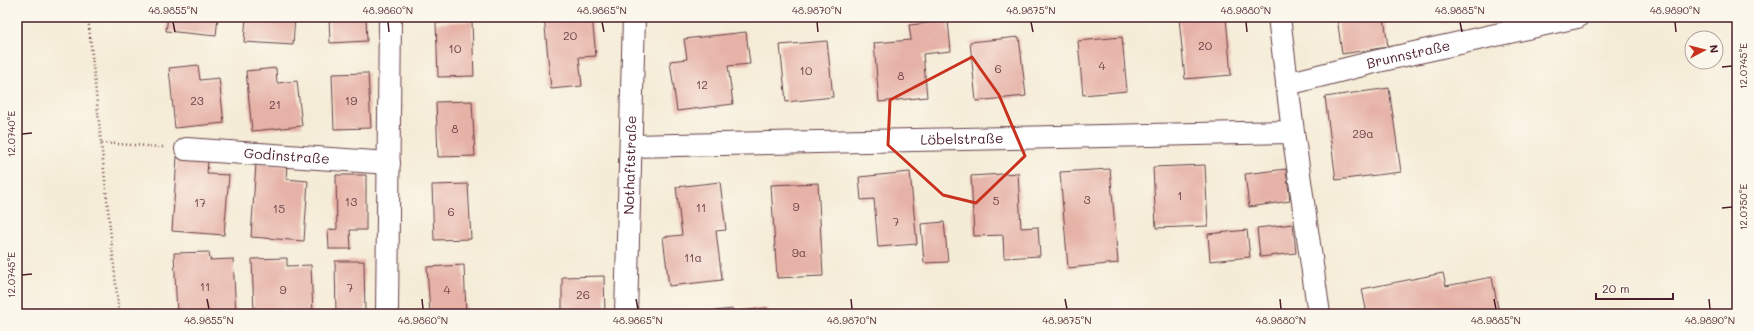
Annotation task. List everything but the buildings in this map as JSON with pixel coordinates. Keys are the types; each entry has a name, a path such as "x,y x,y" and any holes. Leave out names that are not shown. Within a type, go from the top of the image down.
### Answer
{"street":[{"path":"387,314 390,17"},
{"name":"Nothaftstraße","path":"626,314 634,17"},
{"path":"1279,17 1293,132 1320,314"},
{"name":"Brunnstraße","path":"1287,84 1378,61 1577,17"},
{"name":"Löbelstraße","path":"631,146 1293,132"},
{"name":"Godinstraße","path":"186,149 389,163"}],"path":[{"path":"88,17 119,314"},
{"path":"102,143 186,149"}],"highlighted area":[{"path":"972,57 999,95 1025,156 976,203 943,195 888,145 890,100"}]}
